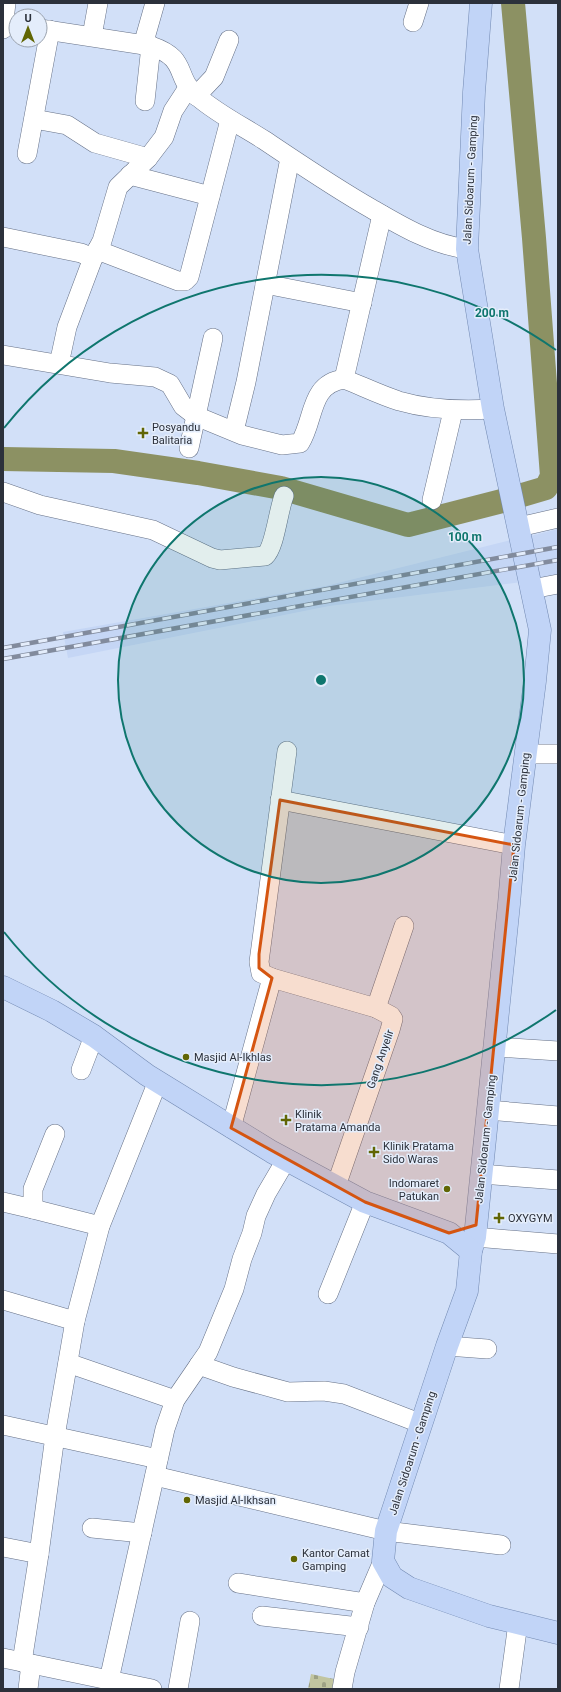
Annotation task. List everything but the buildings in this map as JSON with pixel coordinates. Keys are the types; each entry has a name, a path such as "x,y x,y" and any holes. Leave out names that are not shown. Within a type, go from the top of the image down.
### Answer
{"main road":[{"name":"Jalan Sidoarum - Gamping","path":"383,1561 386,1531 447,1346 467,1291 495,1047 510,904 514,845 540,630 518,520 493,409 467,249 474,92 481,3"},
{"path":"3,987 52,1011 94,1036 158,1081 231,1128 286,1160 365,1202 449,1233 474,1238"},
{"path":"383,1561 392,1577 409,1588 489,1616 558,1634"}],"street":[{"path":"6,3 8,27"},
{"path":"92,36 98,3"},
{"path":"145,101 147,46 155,3"},
{"path":"413,22 419,3"},
{"path":"48,29 147,46 168,53 179,64 192,92 230,120 382,215 418,234 442,244 467,249"},
{"path":"59,364 67,327 95,254 102,241 118,187 148,158 164,137 173,111 192,92 214,77 229,40"},
{"path":"27,154 34,119 43,48"},
{"path":"34,119 67,125 95,143 148,158"},
{"path":"3,237 81,254 95,254 178,282 185,281 189,277 230,120"},
{"path":"234,431 246,382 290,158"},
{"path":"130,175 210,196"},
{"path":"344,379 382,215"},
{"path":"265,284 362,303"},
{"path":"189,448 213,338"},
{"path":"3,355 110,373 155,377 170,384 182,406 196,416 242,434 282,445 300,443 304,436 315,401 322,389 331,382 344,379 398,401 452,411 493,409"},
{"path":"432,500 452,411"},
{"path":"3,492 40,505 153,530 212,558 220,560 265,556 269,553 284,496"},
{"path":"518,520 558,518"},
{"path":"532,589 558,584"},
{"path":"231,1128 272,978 261,973 259,962 287,751"},
{"path":"526,754 535,756 558,754"},
{"path":"280,800 514,845"},
{"path":"376,1008 404,926"},
{"name":"Gang Anyelir","path":"272,978 376,1008 391,1016 393,1022 336,1186"},
{"path":"81,1070 94,1036"},
{"path":"495,1047 558,1051"},
{"path":"28,1689 26,1663 55,1436 75,1321 100,1226 158,1081"},
{"path":"488,1110 558,1116"},
{"path":"33,1210 33,1189 55,1134"},
{"path":"108,1680 165,1429 175,1400 208,1352 234,1290 256,1216 266,1194 286,1160"},
{"path":"481,1174 558,1180"},
{"path":"3,1202 100,1226"},
{"path":"328,1294 365,1202"},
{"path":"474,1238 558,1244"},
{"path":"3,1300 75,1321"},
{"path":"447,1346 487,1349"},
{"path":"68,1363 175,1400"},
{"path":"199,1365 240,1379 288,1392 304,1393 324,1391 344,1394 422,1424"},
{"path":"3,1425 55,1436 156,1468 386,1531 501,1545"},
{"path":"92,1528 142,1533"},
{"path":"3,1547 40,1554"},
{"path":"342,1689 346,1667 365,1603 383,1561"},
{"path":"238,1583 365,1603"},
{"path":"262,1616 359,1626"},
{"path":"178,1689 190,1621"},
{"path":"509,1689 518,1623"},
{"path":"3,1658 152,1689"}],"highlighted area":[{"path":"280,800 514,845 476,1225 449,1233 365,1202 231,1128 272,978 259,968 259,954"}],"shaded area":[{"path":"558,529 558,578 537,581 527,537"},
{"path":"515,539 523,582 329,606 68,658 63,632 326,586"}],"green space":[{"path":"311,1674 343,1681 341,1689 308,1689"}],"waterway":[{"path":"3,459 114,461 198,473 281,488 408,525 546,488 552,476 534,238 513,3"}],"railway":[{"path":"3,648 558,547"},
{"path":"3,659 558,560"}],"place":[{"name":"Posyandu Balitaria","path":"143,433"},
{"name":"Masjid Al-Ikhlas","path":"186,1057"},
{"name":"Klinik Pratama Amanda","path":"286,1120"},
{"name":"Klinik Pratama Sido Waras","path":"374,1152"},
{"name":"Indomaret Patukan","path":"447,1189"},
{"name":"OXYGYM","path":"499,1218"},
{"name":"Masjid Al-Ikhsan","path":"187,1500"},
{"name":"Kantor Camat Gamping","path":"294,1559"}]}
